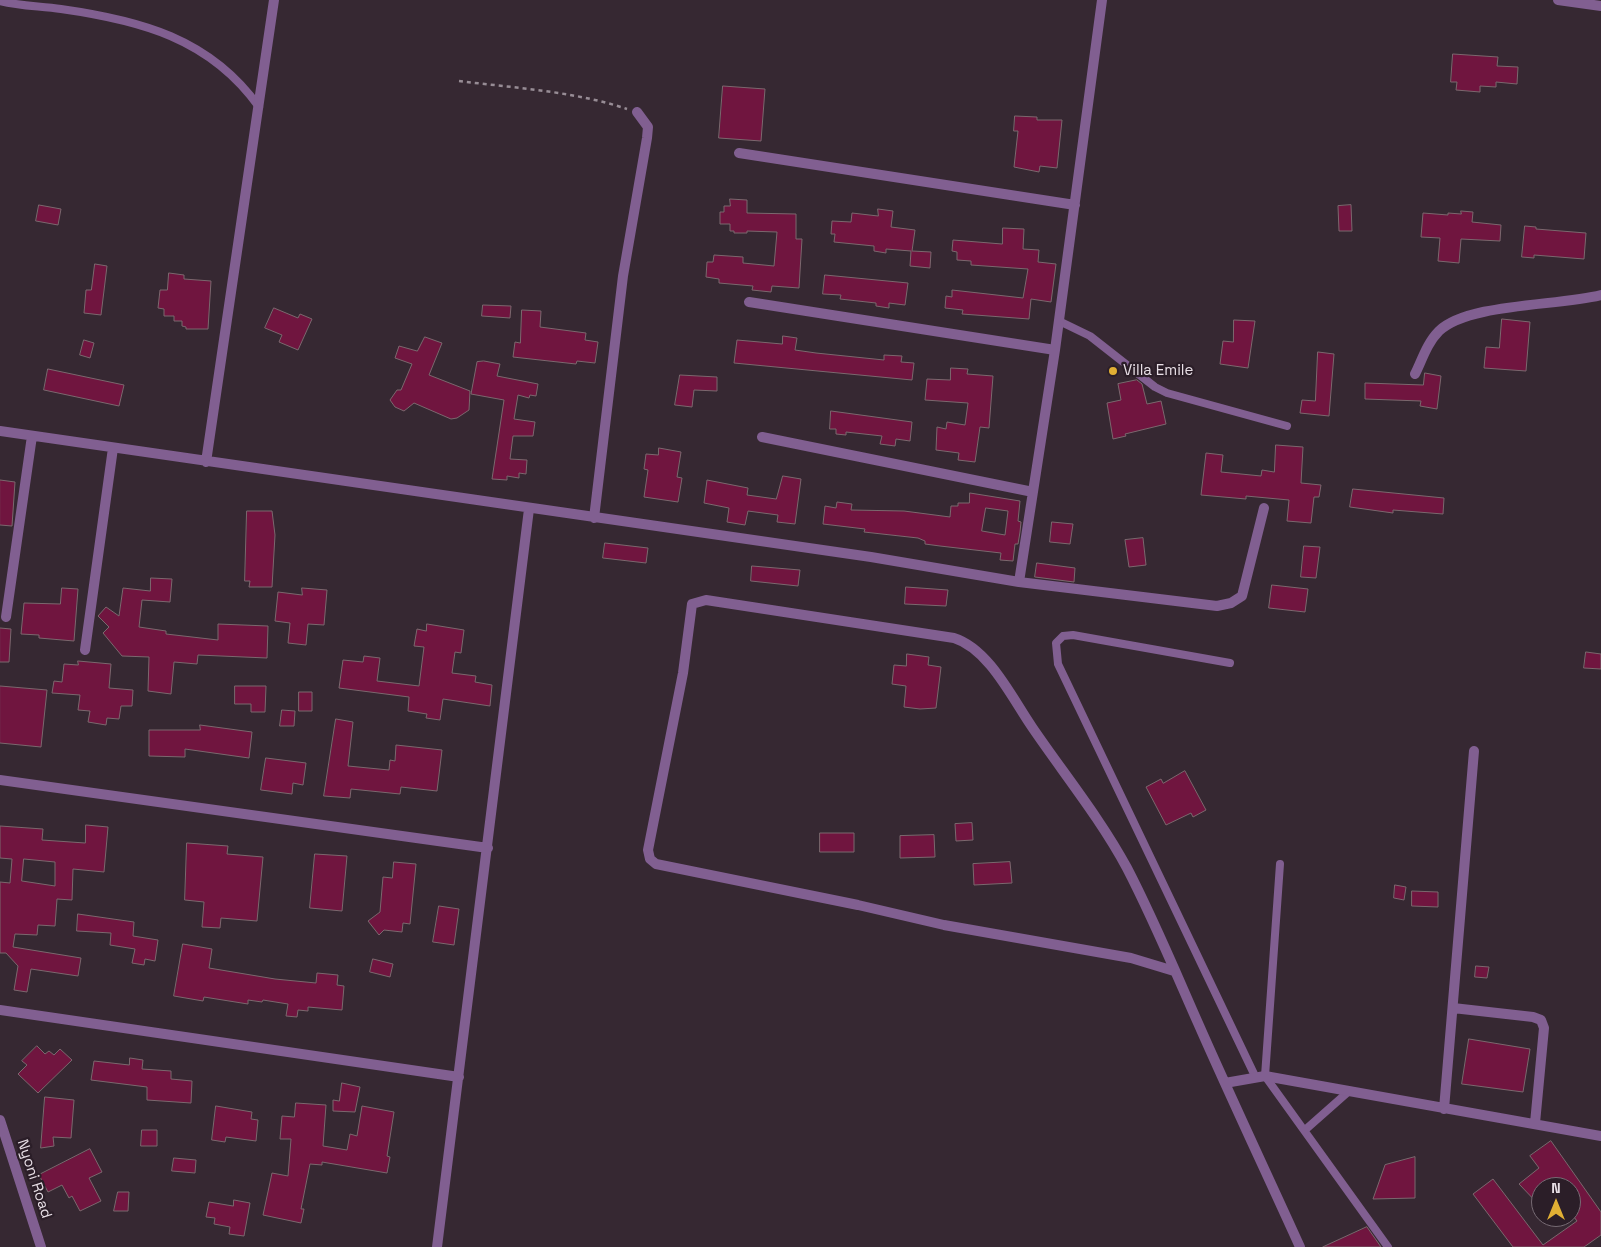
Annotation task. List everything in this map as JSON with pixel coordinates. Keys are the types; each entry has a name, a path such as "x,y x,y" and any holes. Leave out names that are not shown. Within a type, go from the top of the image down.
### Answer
{"street":[{"path":"206,462 274,0"},
{"path":"1019,582 1076,205 1102,0"},
{"path":"1558,0 1601,6"},
{"path":"594,518 623,276 647,138 648,127 637,112"},
{"path":"739,153 1076,205"},
{"path":"1415,374 1430,342 1440,330 1460,318 1490,311 1580,300 1601,295"},
{"path":"749,302 1055,350"},
{"path":"0,431 871,557 1019,582 1217,606 1231,603 1242,596 1264,508"},
{"path":"6,617 32,436"},
{"path":"762,437 1033,492"},
{"path":"85,650 113,448"},
{"path":"437,1247 529,509"},
{"path":"1174,971 1132,958 944,925 858,905 656,864 650,859 648,850 683,673 692,604 706,600 944,637 966,642 984,656 1049,752 1082,796 1121,859 1174,971 1300,1247"},
{"path":"1444,1109 1474,751"},
{"path":"0,780 488,848"},
{"path":"1453,1008 1534,1017 1541,1020 1544,1028 1535,1122"},
{"path":"0,1010 459,1077"},
{"path":"1225,1083 1260,1076 1444,1109 1535,1122 1601,1136"},
{"name":"Nyoni Road","path":"0,1120 40,1247"}],"lane":[{"path":"0,1 117,17 156,31 194,47 222,65 247,90 259,107"},
{"path":"1059,321 1090,336 1155,387 1167,393 1287,426"},
{"path":"1230,663 1073,635 1063,636 1056,643 1058,664 1260,1076 1305,1130 1388,1247"},
{"path":"1260,1076 1280,864"},
{"path":"1305,1130 1348,1092"}],"path":[{"path":"459,81 608,102 637,112"}],"building":[{"path":"1453,54 1498,57 1497,66 1518,67 1517,84 1496,82 1496,87 1480,86 1480,92 1456,90 1457,82 1451,82"},
{"path":"723,86 765,89 761,141 719,138"},
{"path":"1015,116 1037,117 1037,120 1062,120 1057,168 1040,166 1039,172 1014,167 1018,131 1014,131"},
{"path":"730,199 747,200 747,213 796,214 796,239 802,239 799,288 772,286 771,292 752,290 753,286 719,283 719,279 706,277 707,262 713,262 714,255 743,257 743,263 774,266 777,232 747,231 747,233 734,233 734,231 730,231 730,224 720,224 720,212 724,212 724,206 730,206"},
{"path":"39,205 61,209 58,225 36,221"},
{"path":"1351,205 1352,231 1339,231 1338,206"},
{"path":"878,209 893,211 891,227 915,230 912,251 931,252 930,268 910,266 911,251 886,249 886,253 874,251 874,246 834,242 835,234 831,234 832,221 851,222 852,213 878,216"},
{"path":"1461,211 1473,212 1472,222 1501,225 1500,241 1461,239 1459,263 1438,261 1440,238 1421,237 1423,213 1448,215 1448,213 1461,214"},
{"path":"1525,226 1536,227 1536,229 1586,233 1584,259 1534,255 1534,258 1522,257"},
{"path":"1003,228 1024,229 1023,249 1039,250 1038,262 1056,264 1051,302 1031,299 1029,319 962,314 963,310 945,308 946,296 952,297 952,290 1023,298 1028,269 971,265 971,261 957,260 957,252 952,251 953,240 1002,244"},
{"path":"95,264 107,266 101,315 84,313 86,290 91,290"},
{"path":"169,273 184,275 184,279 211,281 208,329 186,329 186,327 182,326 182,321 174,321 174,316 164,316 164,309 158,308 160,290 167,290"},
{"path":"825,275 908,283 905,305 889,303 889,308 876,306 876,303 840,299 841,295 823,294"},
{"path":"483,305 511,306 510,318 482,316"},
{"path":"274,308 298,318 300,314 312,319 298,350 279,342 282,335 265,328"},
{"path":"522,310 541,311 540,327 586,333 585,340 598,342 595,363 577,361 576,364 513,357 515,342 520,343"},
{"path":"1502,319 1530,322 1526,371 1484,368 1486,347 1499,348"},
{"path":"1234,320 1255,321 1248,368 1220,364 1223,341 1233,342"},
{"path":"783,336 797,338 795,350 884,360 884,355 902,356 901,362 914,363 912,380 734,363 737,340 782,344"},
{"path":"425,337 442,343 429,375 470,391 469,410 457,418 451,419 414,403 404,411 395,407 390,400 397,390 401,390 412,364 395,358 399,346 417,351"},
{"path":"84,340 94,343 90,358 80,355"},
{"path":"1318,352 1334,354 1329,416 1300,413 1302,400 1315,401"},
{"path":"484,361 500,364 497,376 538,384 536,396 530,395 529,398 518,395 514,419 535,422 533,436 513,436 510,459 527,460 526,474 519,473 519,478 507,476 507,480 492,479 504,400 471,394 477,362"},
{"path":"951,368 968,369 967,374 993,376 989,428 980,427 975,462 958,460 959,453 936,450 937,427 946,429 947,422 965,425 968,403 925,400 927,379 950,380"},
{"path":"48,369 124,385 119,406 44,390"},
{"path":"1425,373 1441,376 1437,409 1420,406 1421,401 1365,399 1365,383 1423,385"},
{"path":"680,375 717,377 717,391 694,390 692,407 675,405"},
{"path":"1137,380 1142,384 1147,404 1161,401 1166,424 1125,434 1126,436 1113,439 1107,403 1121,400 1118,384"},
{"path":"831,411 912,422 910,441 896,439 895,446 880,444 882,436 846,432 846,435 836,434 836,429 830,429"},
{"path":"1276,445 1303,447 1301,483 1321,485 1319,497 1314,497 1311,523 1287,521 1289,500 1246,496 1246,499 1201,495 1206,453 1223,455 1221,472 1261,476 1262,470 1274,472"},
{"path":"659,448 681,452 677,477 682,478 678,502 644,497 648,470 644,469 646,454 658,455"},
{"path":"783,476 801,479 795,524 777,522 778,515 748,511 745,525 727,522 729,508 704,503 707,480 748,488 747,495 776,499"},
{"path":"0,480 15,482 12,526 0,525"},
{"path":"1353,489 1444,498 1443,514 1393,510 1393,513 1350,507"},
{"path":"970,493 1020,501 1018,521 1021,522 1020,532 1018,544 1015,544 1013,561 1000,560 1001,553 925,544 925,541 918,538 864,532 865,529 823,524 825,506 836,508 837,502 852,504 851,510 904,511 950,517 951,506 958,506 958,503 969,503","holes":["986,508 1008,511 1005,535 982,531"]},
{"path":"247,511 272,511 275,535 272,587 249,587 250,581 245,581"},
{"path":"1052,522 1073,524 1070,544 1050,542"},
{"path":"1143,538 1146,565 1129,567 1125,540"},
{"path":"605,543 648,548 646,563 603,558"},
{"path":"1304,546 1320,547 1316,578 1301,577"},
{"path":"1037,563 1075,568 1074,582 1035,577"},
{"path":"752,566 800,570 798,586 751,581"},
{"path":"151,578 172,579 170,602 142,600 139,627 166,631 166,634 218,640 218,624 268,626 267,658 198,655 197,664 174,662 171,694 148,691 149,657 122,656 103,633 109,627 98,616 106,607 119,616 123,588 150,591"},
{"path":"1272,585 1308,589 1305,612 1269,608"},
{"path":"906,587 948,590 946,606 905,604"},
{"path":"62,588 78,589 74,641 39,638 39,635 21,634 24,603 60,604"},
{"path":"302,588 327,590 324,625 308,624 306,645 288,643 290,623 275,621 278,592 302,595"},
{"path":"427,624 464,630 461,653 455,652 452,673 476,676 475,682 492,685 490,706 443,699 440,720 426,718 427,714 408,711 409,697 339,688 343,660 363,662 364,656 380,658 377,681 419,686 424,647 414,646 417,629 426,631"},
{"path":"0,628 11,629 9,662 0,662"},
{"path":"1586,652 1601,654 1601,669 1584,668"},
{"path":"907,654 929,657 928,665 941,667 936,708 904,707 906,686 892,684 894,665 906,666"},
{"path":"78,661 111,664 109,688 133,690 132,706 121,706 119,719 107,718 106,725 88,722 90,711 78,710 80,695 52,693 54,681 62,682 64,664 78,665"},
{"path":"0,686 47,690 41,747 0,743"},
{"path":"235,686 266,686 265,712 251,712 251,704 235,704"},
{"path":"299,692 312,692 312,711 299,711"},
{"path":"282,710 295,711 294,726 280,726"},
{"path":"336,719 353,722 348,766 389,770 390,760 395,761 396,745 442,750 437,791 401,787 400,794 351,789 350,798 324,796"},
{"path":"200,725 252,732 249,758 185,749 185,757 149,756 149,730 200,730"},
{"path":"266,758 306,763 303,785 293,783 292,794 261,790"},
{"path":"1185,771 1206,810 1193,817 1191,813 1166,825 1146,787 1161,779 1163,783"},
{"path":"972,823 973,840 956,841 955,824"},
{"path":"86,825 108,827 104,872 73,869 72,900 57,899 55,926 38,925 37,935 15,934 13,947 81,958 78,976 31,969 27,992 14,990 18,966 6,953 0,953 0,882 10,883 12,859 0,858 0,826 43,829 42,840 85,843","holes":["24,859 55,862 55,886 22,881"]},
{"path":"820,833 854,833 854,852 820,852"},
{"path":"934,835 935,857 900,858 900,836"},
{"path":"187,843 228,846 227,854 263,857 257,921 221,918 220,928 202,927 204,902 185,900"},
{"path":"315,854 347,856 342,911 310,908"},
{"path":"394,862 416,864 410,924 403,923 402,932 384,930 379,935 368,921 380,912 383,877 392,878"},
{"path":"1010,862 1012,883 974,885 973,864"},
{"path":"1395,885 1406,887 1404,900 1394,898"},
{"path":"1412,891 1438,892 1438,907 1412,906"},
{"path":"439,906 459,909 454,945 433,942"},
{"path":"78,914 134,922 133,936 158,940 155,961 145,959 144,965 132,963 135,949 110,945 111,933 77,931"},
{"path":"183,944 212,949 209,968 275,979 316,983 317,973 338,975 337,985 344,986 342,1010 308,1007 308,1011 298,1010 297,1017 286,1016 288,1004 248,1000 248,1004 204,997 203,1001 174,996"},
{"path":"373,959 393,964 390,977 370,972"},
{"path":"1476,966 1489,967 1487,978 1475,977"},
{"path":"1469,1039 1530,1049 1523,1092 1462,1084"},
{"path":"37,1046 45,1054 49,1051 54,1055 60,1049 72,1060 38,1093 18,1074 27,1065 22,1061"},
{"path":"130,1058 143,1060 142,1069 171,1071 171,1079 192,1081 191,1103 147,1100 147,1087 91,1080 94,1061 129,1065"},
{"path":"342,1083 360,1087 355,1112 333,1111 333,1100 339,1101"},
{"path":"45,1097 74,1100 71,1138 53,1137 54,1146 41,1148"},
{"path":"296,1103 326,1105 323,1146 347,1150 350,1134 357,1136 362,1106 394,1112 387,1156 390,1157 387,1173 322,1162 322,1165 310,1164 301,1209 304,1209 301,1223 263,1215 272,1173 288,1176 291,1139 280,1139 282,1116 294,1117"},
{"path":"216,1106 252,1112 251,1119 258,1120 256,1141 226,1137 225,1142 212,1140"},
{"path":"142,1130 157,1130 157,1146 141,1146"},
{"path":"1551,1141 1576,1177 1531,1177 1531,1197 1519,1184 1539,1168 1530,1156"},
{"path":"90,1149 102,1172 89,1178 101,1201 80,1211 72,1196 69,1198 62,1185 48,1192 39,1175"},
{"path":"1415,1157 1415,1198 1373,1199 1385,1165"},
{"path":"174,1158 196,1160 195,1173 172,1171"},
{"path":"1493,1179 1543,1245 1568,1227 1581,1227 1581,1184 1601,1212 1601,1235 1584,1247 1513,1247 1473,1194"},
{"path":"118,1192 129,1192 128,1211 114,1211"},
{"path":"234,1200 250,1203 244,1236 229,1234 230,1227 214,1224 215,1218 206,1217 209,1202 233,1206"},
{"path":"1367,1227 1381,1247 1323,1247"}],"place":[{"name":"Villa Emile","path":"1113,371"}]}
